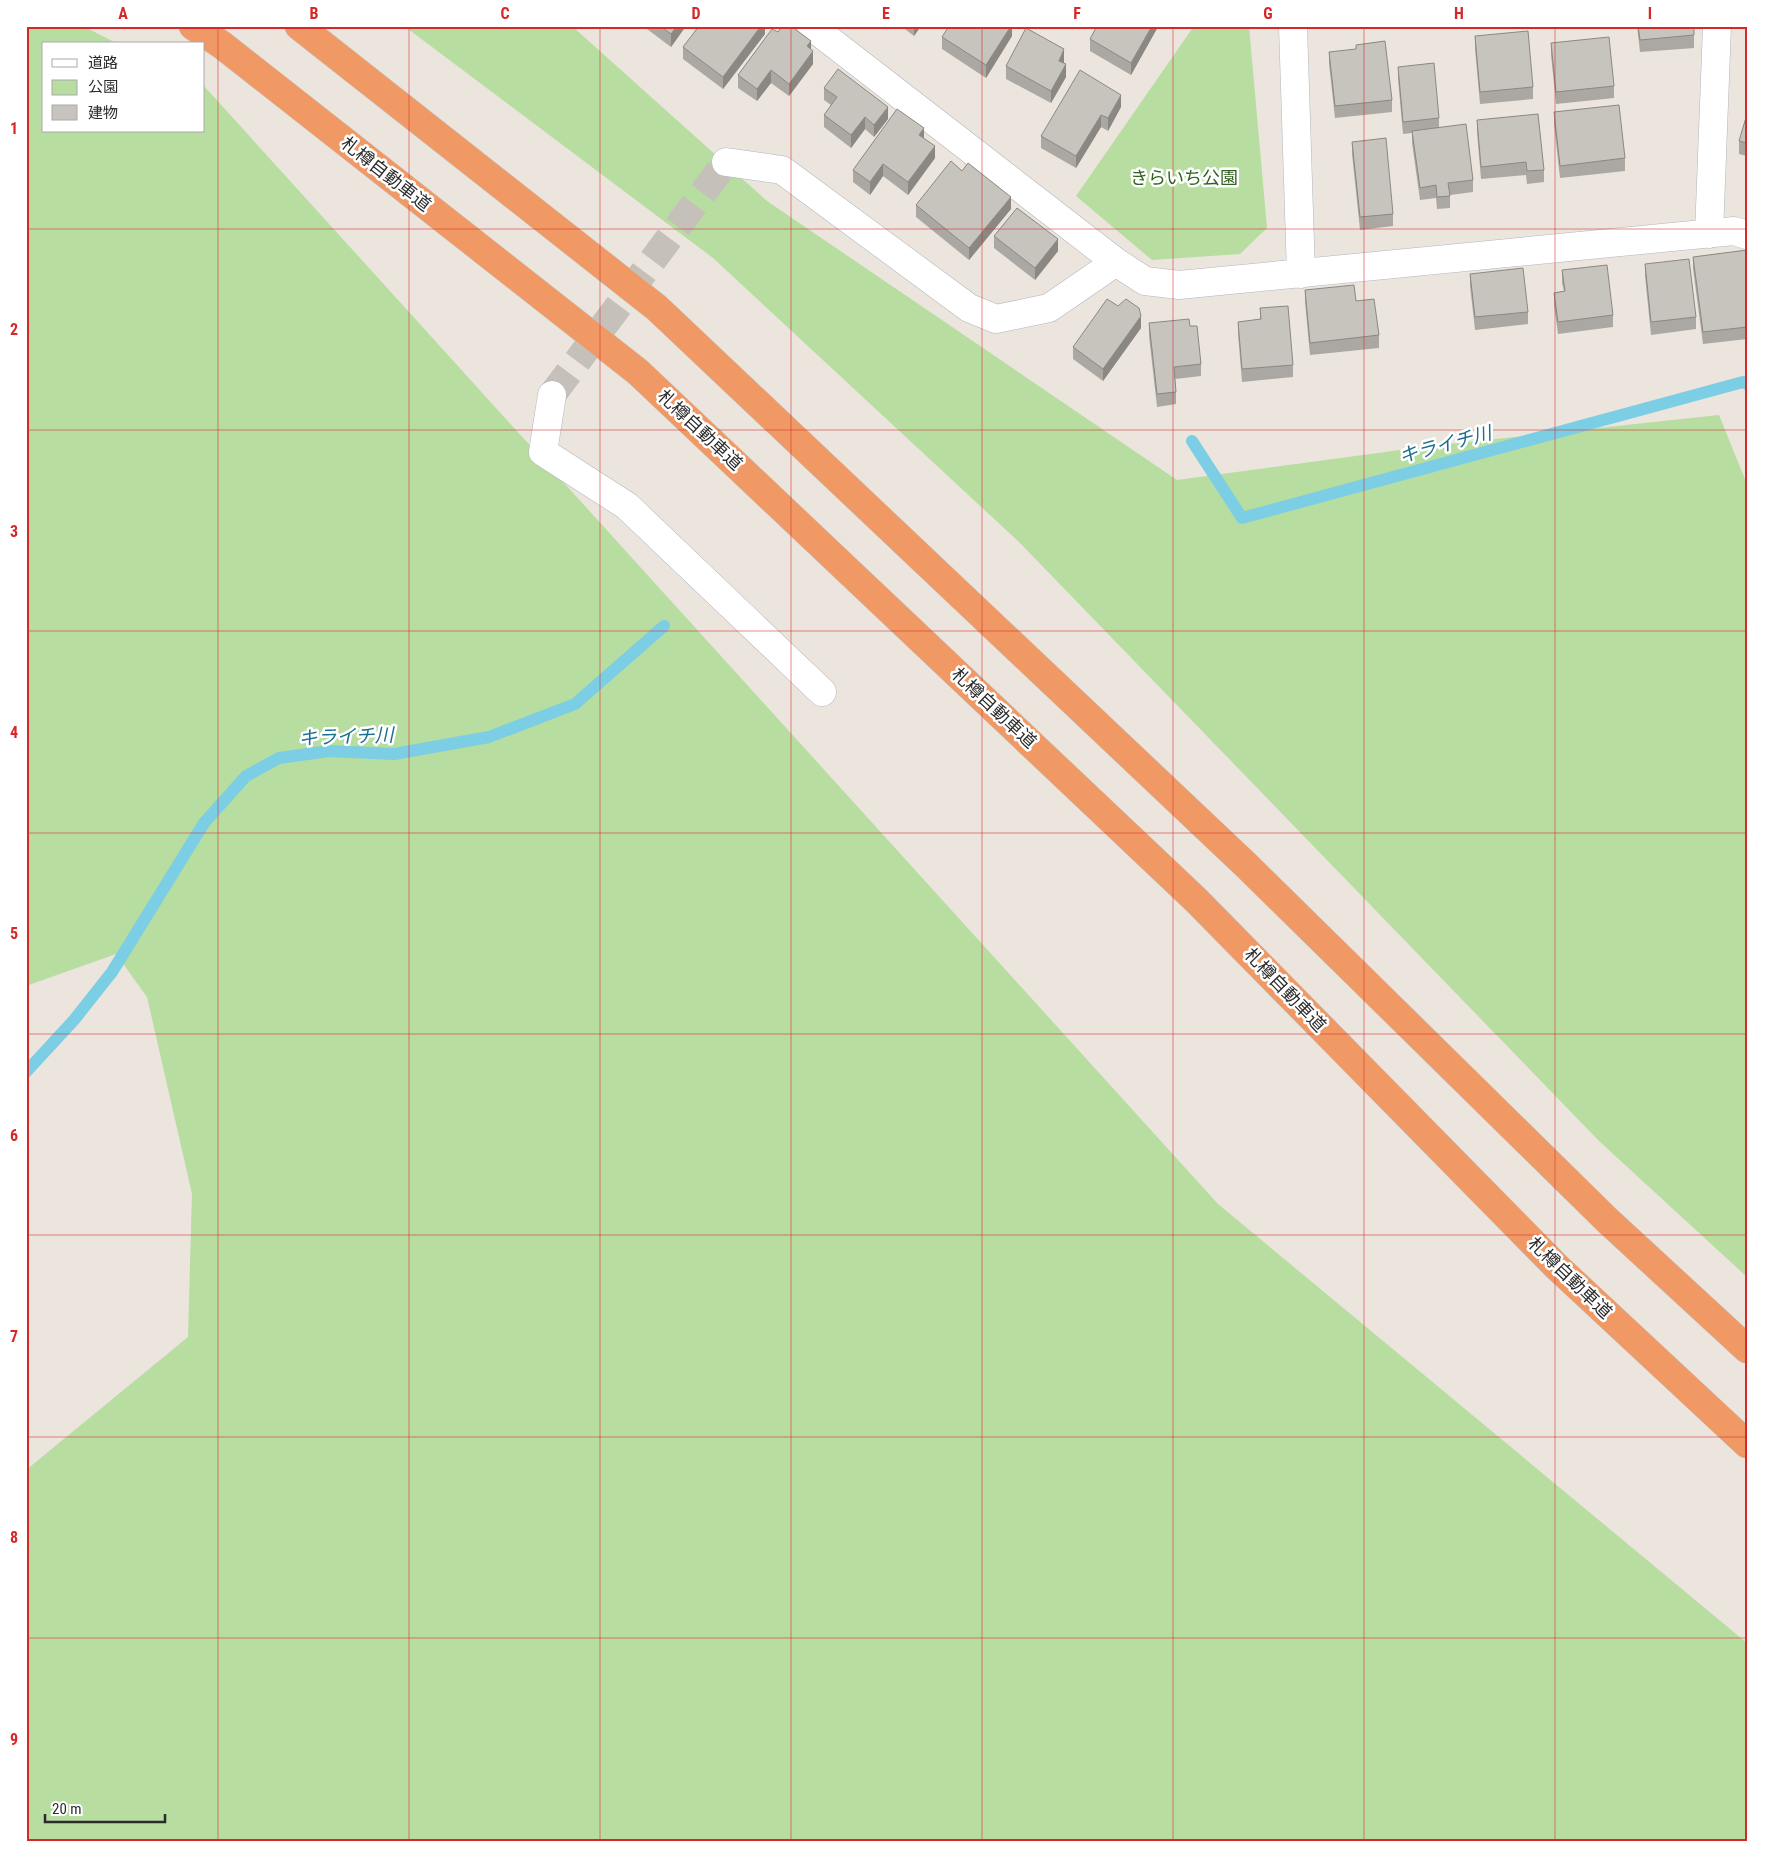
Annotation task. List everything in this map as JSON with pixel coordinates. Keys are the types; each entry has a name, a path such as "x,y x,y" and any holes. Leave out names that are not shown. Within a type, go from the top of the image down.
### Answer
{"highway":[{"name":"札樽自動車道","path":"193,26 222,44 638,372 1196,900 1557,1268 1747,1444"},
{"path":"300,26 656,308 1248,866 1607,1220 1747,1348"}],"street":[{"path":"811,26 1116,262 1145,281 1179,286 1734,231 1747,235"},
{"path":"1293,26 1301,274"},
{"path":"1710,234 1717,26"},
{"path":"726,162 782,170 969,308 996,319 1049,308 1116,262"},
{"path":"552,396 543,452 627,506 822,692"}],"green space":[{"path":"26,26 83,26 114,42 42,42 42,132 205,132 205,87 1218,1204 1747,1643 1747,1841 26,1841 26,1470 188,1337 192,1194 147,997 116,954 26,986"},
{"path":"404,26 572,26 767,201 1177,480 1422,447 1719,415 1747,484 1747,1277 1599,1141 1019,542 713,258"},
{"name":"きらいち公園","path":"1194,26 1249,26 1267,228 1240,254 1152,260 1076,196"}],"building":[{"path":"660,26 677,26 671,34"},
{"path":"699,26 761,26 723,77 683,47"},
{"path":"782,26 791,26 811,41 807,46 813,51 789,84 771,70 757,89 738,75 772,29 778,32"},
{"path":"949,26 1011,26 986,65 942,37"},
{"path":"1097,26 1152,26 1131,63 1090,39"},
{"path":"1638,26 1694,26 1694,35 1640,40"},
{"path":"1026,28 1064,49 1059,61 1066,64 1051,91 1006,66"},
{"path":"1528,31 1533,87 1480,92 1475,36"},
{"path":"1609,37 1614,86 1556,92 1551,43"},
{"path":"1385,41 1392,100 1335,106 1329,52 1356,49 1356,45"},
{"path":"1434,63 1439,118 1403,122 1398,67"},
{"path":"838,69 888,107 874,125 865,117 851,135 824,115 837,97 824,88"},
{"path":"1080,70 1121,95 1108,118 1101,115 1076,156 1041,136"},
{"path":"1619,105 1625,158 1560,166 1554,112"},
{"path":"897,109 924,128 919,135 935,146 908,182 883,164 870,182 853,170"},
{"path":"1538,114 1544,170 1527,171 1526,162 1481,167 1477,120"},
{"path":"1747,114 1747,143 1739,141"},
{"path":"1466,124 1473,180 1448,183 1450,196 1437,197 1436,185 1420,188 1412,131"},
{"path":"1386,138 1393,214 1360,217 1352,142"},
{"path":"951,161 962,171 968,163 1011,197 969,248 916,205"},
{"path":"1017,208 1058,239 1035,268 994,236"},
{"path":"1747,250 1747,327 1703,332 1693,257"},
{"path":"1689,259 1696,317 1651,322 1645,264"},
{"path":"1607,265 1613,315 1558,322 1554,293 1565,291 1562,270"},
{"path":"1523,268 1528,312 1475,317 1470,274"},
{"path":"1354,285 1356,301 1374,299 1379,335 1310,343 1305,290"},
{"path":"1107,299 1118,306 1126,299 1139,308 1141,316 1103,369 1073,347"},
{"path":"1288,306 1293,365 1242,369 1238,322 1261,319 1260,308"},
{"path":"1189,319 1190,326 1197,326 1201,364 1174,367 1176,392 1157,394 1149,323"}],"waterway":[{"name":"キライチ川","path":"1192,441 1242,518 1743,382 1747,384"},
{"name":"キライチ川","path":"26,1072 74,1020 112,972 204,823 246,776 279,758 329,751 394,754 489,737 575,704 664,626"}],"tunnel":[{"path":"552,395 726,162"}]}
